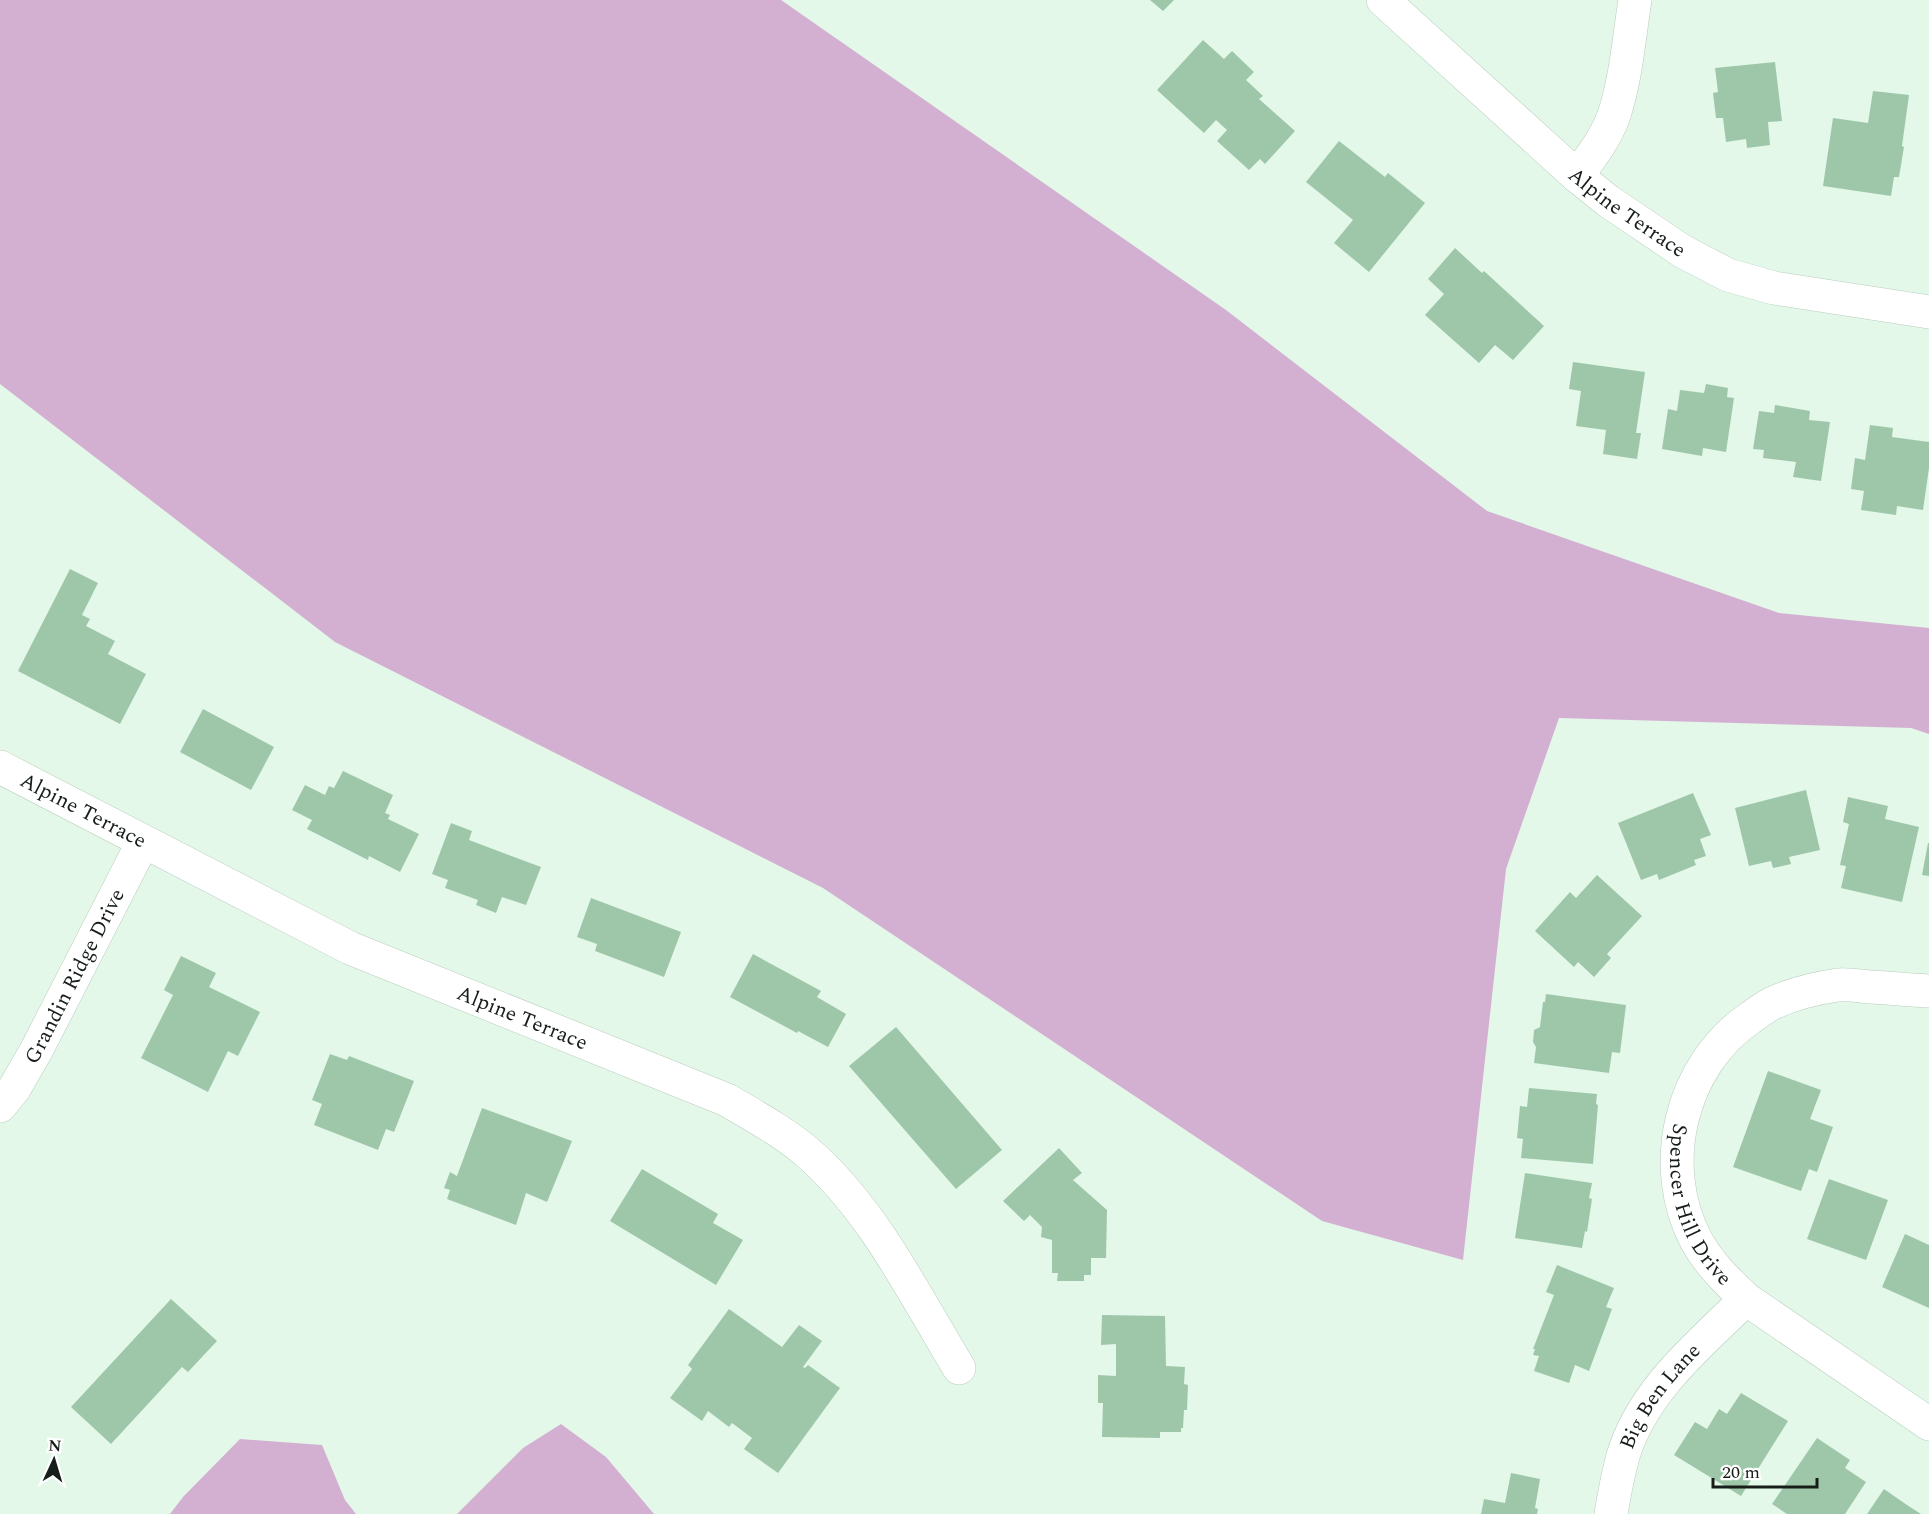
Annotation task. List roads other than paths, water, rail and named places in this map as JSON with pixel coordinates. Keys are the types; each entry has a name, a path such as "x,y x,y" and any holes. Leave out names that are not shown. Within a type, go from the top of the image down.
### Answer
{"street":[{"name":"Alpine Terrace","path":"1383,0 1578,176 1608,201 1682,251 1728,275 1774,288 1929,312"},
{"path":"1578,176 1598,148 1613,117 1622,84 1635,0"},
{"name":"Alpine Terrace","path":"0,768 350,948 727,1100 768,1124 807,1152 841,1185 871,1223 959,1368"},
{"name":"Grandin Ridge Drive","path":"0,1106 14,1089 38,1049 143,842"},
{"name":"Spencer Hill Drive","path":"1929,991 1840,985 1805,991 1770,1004 1736,1027 1710,1056 1689,1092 1679,1128 1676,1163 1682,1204 1696,1240 1720,1274 1746,1299 1929,1424"},
{"name":"Big Ben Lane","path":"1611,1514 1624,1454 1642,1414 1667,1377 1746,1299"}]}
